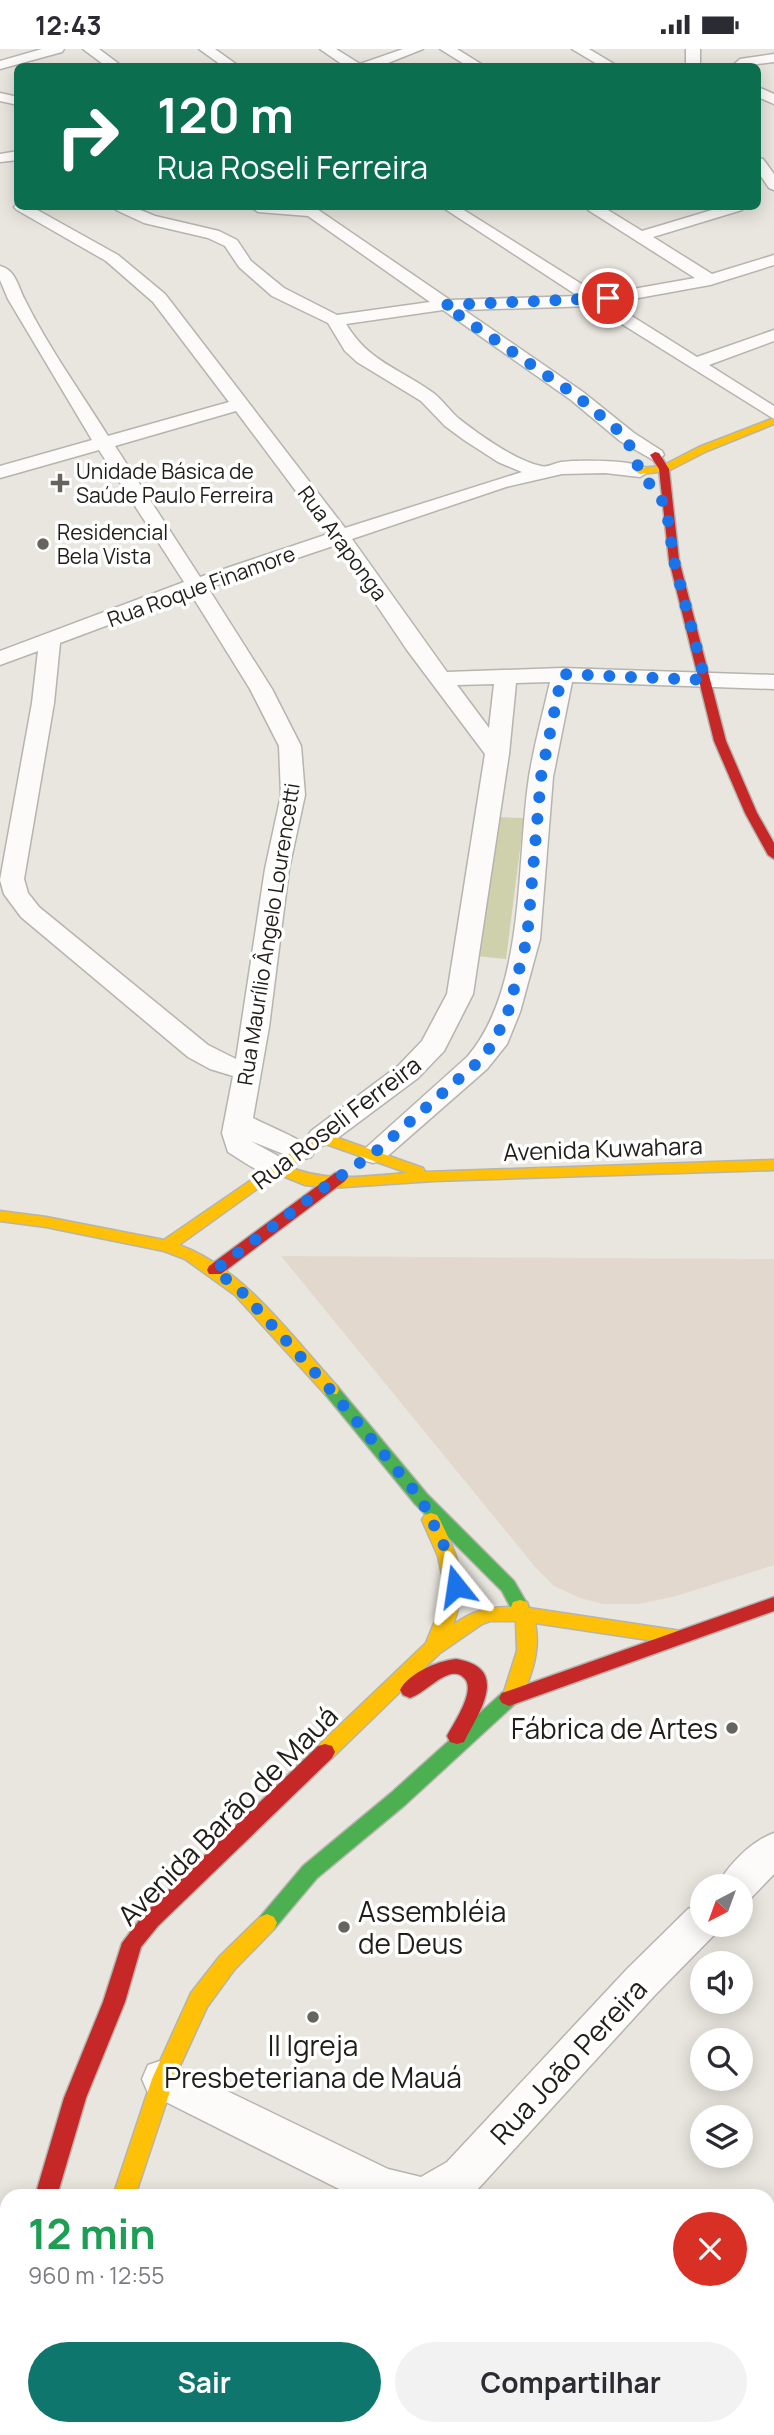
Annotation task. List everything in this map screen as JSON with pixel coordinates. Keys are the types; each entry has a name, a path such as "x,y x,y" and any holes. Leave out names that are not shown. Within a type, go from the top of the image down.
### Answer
{"main road":[{"path":"666,506 637,465 660,462 703,449 774,421"},
{"path":"660,462 674,561 720,741 751,813 774,855"},
{"name":"Avenida Kuwahara","path":"311,1144 373,1154 434,1176"},
{"name":"Rua Roseli Ferreira","path":"167,1246 311,1144"},
{"name":"Rua Roseli Ferreira","path":"215,1270 373,1154"},
{"name":"Avenida Kuwahara","path":"277,1168 305,1180 330,1183 434,1176 774,1165"},
{"name":"Avenida Barão de Mauá","path":"0,1216 55,1223 167,1246 191,1255 215,1270 241,1291 328,1387 421,1499 508,1586 524,1614 528,1633 526,1663 513,1695 310,1873 265,1925 227,1962 199,2000 163,2079 126,2189"},
{"name":"Avenida Barão de Mauá","path":"48,2189 75,2098 114,2002 132,1943 152,1920 433,1648 453,1607 456,1586 451,1560 421,1499"},
{"path":"513,1695 774,1604"},
{"path":"433,1648 475,1619 490,1614 524,1614 675,1637"},
{"path":"384,1696 404,1693 443,1667 463,1666 472,1672 479,1682 479,1691 448,1754"}],"street":[{"path":"0,65 57,49"},
{"path":"90,49 111,63"},
{"path":"206,49 228,63"},
{"path":"327,49 350,63"},
{"path":"375,63 416,49"},
{"path":"447,49 473,63"},
{"path":"579,49 605,63"},
{"path":"743,63 774,58"},
{"path":"761,168 773,190"},
{"name":"Rua Araponga","path":"28,210 112,258 159,298 341,537 415,645 497,754"},
{"path":"128,210 150,220 223,238 231,243 245,264 278,292 335,320 351,347 363,358 427,397 452,422 471,436 505,458 538,472"},
{"path":"310,210 577,396 660,462"},
{"path":"454,210 774,414"},
{"path":"598,210 710,280"},
{"path":"641,236 727,210"},
{"path":"335,320 444,305 594,301 710,280 774,260"},
{"name":"Rua Maurílio Ângelo Lourencetti","path":"3,278 40,341 261,689 290,746 293,795 277,869 256,1027 238,1121 238,1146 277,1168"},
{"path":"696,363 774,335"},
{"path":"0,473 238,405"},
{"path":"626,437 637,465"},
{"name":"Rua Roque Finamore","path":"0,658 196,585 538,472 562,468 637,465"},
{"path":"49,641 45,689 8,895 198,1051 220,1063 247,1071"},
{"path":"415,645 451,665 497,676"},
{"path":"442,679 562,674 774,682"},
{"name":"Rua Roseli Ferreira","path":"373,1154 477,1063 493,1044 508,1012 527,939 541,777 562,674"},
{"name":"Rua Roseli Ferreira","path":"311,1144 408,1072 434,1045 460,994 497,754 497,676"},
{"name":"Rua Maurílio Ângelo Lourencetti","path":"238,1121 269,1139 311,1144"},
{"path":"749,1874 774,1849"},
{"name":"Rua João Pereira","path":"441,2189 462,2176 640,1982 690,1933"},
{"path":"163,2079 383,2189"}],"shaded area":[{"path":"281,1256 774,1259 774,1565 676,1596 639,1604 603,1604 580,1598 554,1586 536,1568"}],"green space":[{"path":"496,817 524,818 506,959 476,956"}],"traffic: fast":[{"path":"331,1390 421,1499 508,1586 520,1607"},
{"path":"267,1923 310,1872 398,1799 509,1698"}],"traffic: slow":[{"path":"640,471 664,469 703,449 774,421"},
{"path":"167,1246 321,1137 418,1171"},
{"path":"277,1168 305,1180 330,1183 434,1176 774,1165"},
{"path":"0,1216 46,1222 167,1246 191,1255 241,1291 331,1390"},
{"path":"431,1520 447,1556 453,1584 448,1611 433,1648"},
{"path":"513,1695 528,1640 525,1618 520,1607"},
{"path":"325,1752 433,1648 475,1619 490,1614 524,1614 675,1637"},
{"path":"126,2189 163,2079 199,2000 227,1963 267,1923"}],"traffic: jam":[{"path":"655,455 664,469 674,560 720,741 751,813 774,855"},
{"path":"215,1270 340,1177"},
{"path":"509,1698 774,1604"},
{"path":"410,1690 448,1667 464,1667 471,1672 475,1676 479,1692 457,1736"},
{"path":"48,2189 75,2098 114,2002 132,1943 151,1920 325,1752"}],"place":[{"name":"Unidade Básica de Saúde Paulo Ferreira","path":"60,483"},
{"name":"Residencial Bela Vista","path":"43,544"},
{"name":"Fábrica de Artes","path":"732,1728"},
{"name":"Assembléia de Deus","path":"344,1927"},
{"name":"II Igreja Presbeteriana de Mauá","path":"313,2017"}],"route":[{"path":"456,1586 451,1560 421,1499 328,1387 241,1291 215,1270 373,1154 477,1063 493,1044 508,1012 527,939 541,777 562,674 705,680 674,561 666,506 640,471 626,437 577,396 444,305 551,300 594,301 608,298"}]}
